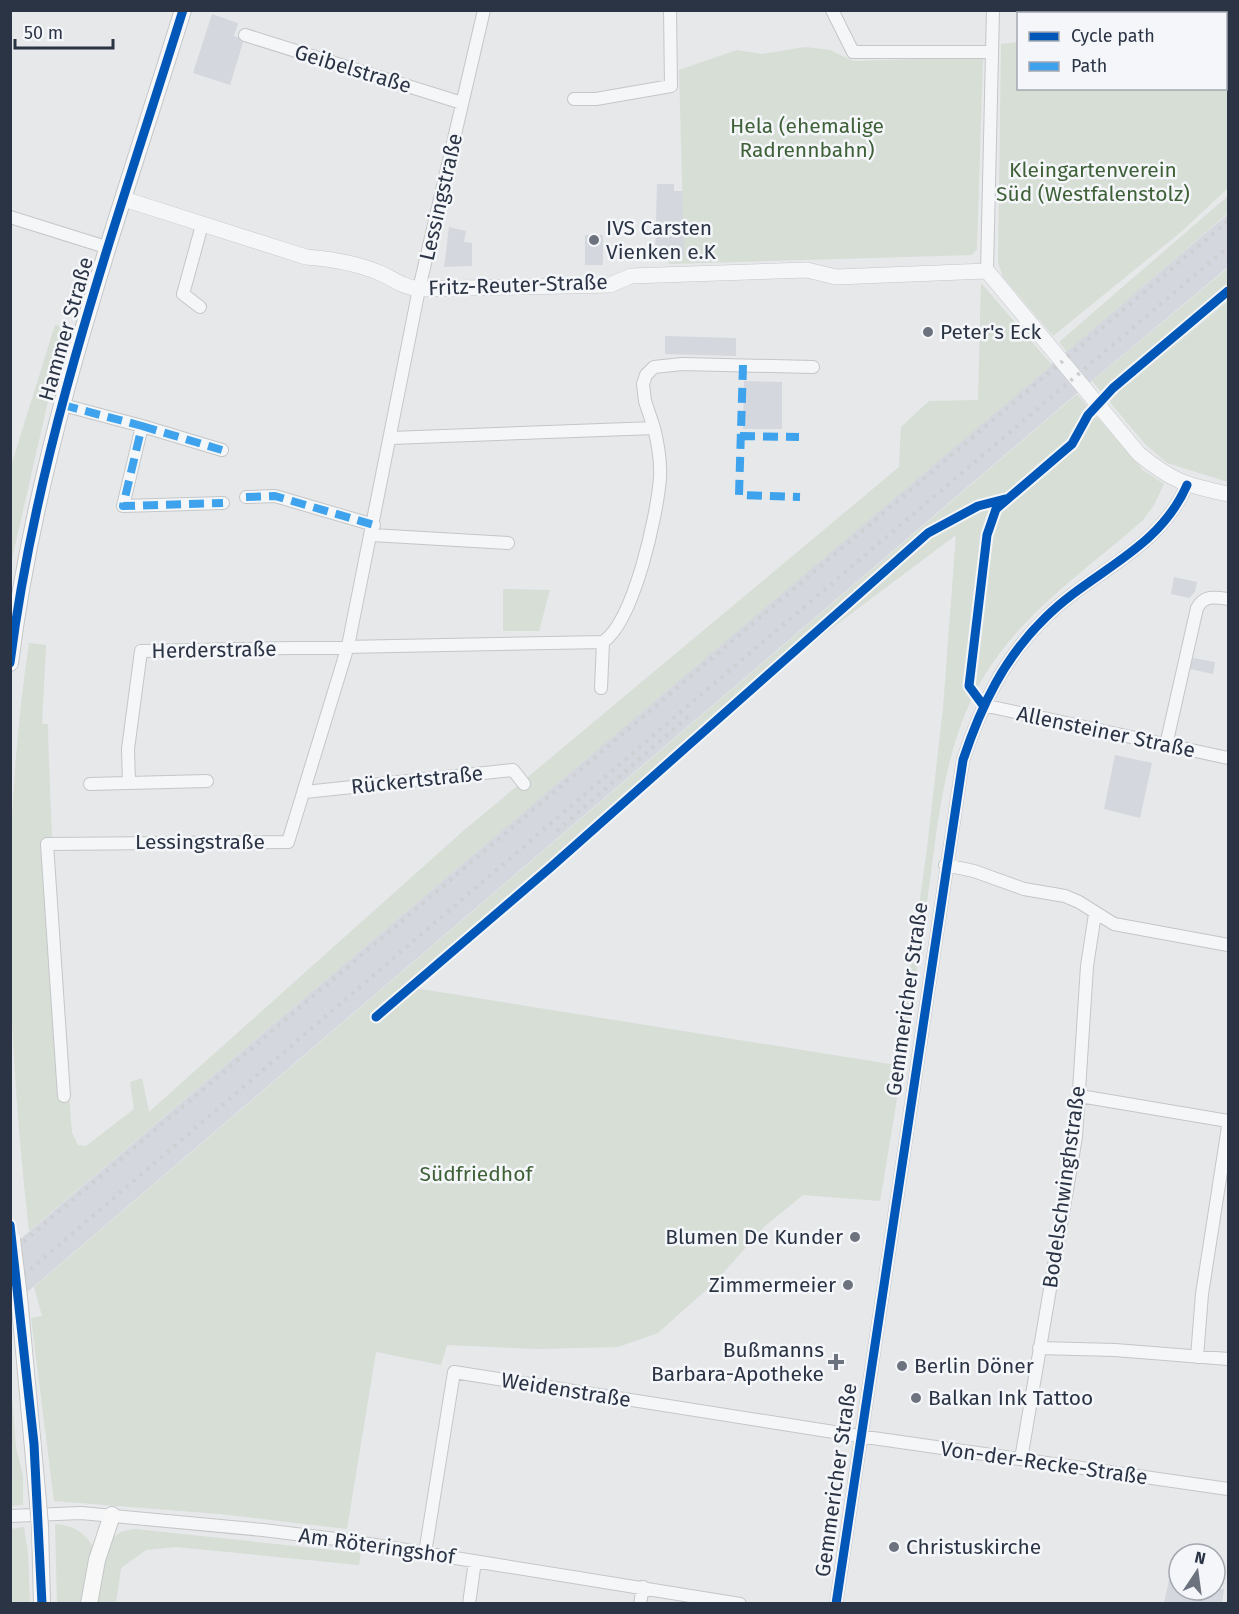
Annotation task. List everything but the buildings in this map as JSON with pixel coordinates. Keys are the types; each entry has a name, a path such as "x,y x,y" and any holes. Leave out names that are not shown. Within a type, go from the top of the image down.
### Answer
{"main road":[{"name":"Hammer Straße","path":"10,663 25,567 63,405 183,10"},
{"path":"11,1232 38,1502 42,1604"},
{"path":"89,1604 97,1560 112,1515"}],"street":[{"name":"Lessingstraße","path":"64,1096 48,844 288,842 348,646 373,530 419,290 483,10"},
{"path":"574,99 596,99 671,86 670,10"},
{"path":"832,10 853,52 992,52"},
{"path":"993,10 987,271 1139,454 1164,475 1187,485 1228,494"},
{"name":"Geibelstraße","path":"245,35 462,103"},
{"name":"Fritz-Reuter-Straße","path":"124,199 190,218 202,225 306,257 337,259 382,273 399,285 419,290 610,285 631,276 744,272 807,270 836,277 987,271"},
{"path":"10,217 109,248"},
{"path":"200,307 183,294 202,225"},
{"path":"348,646 603,642 615,631 627,607 652,523 660,476 659,448 645,401 643,384 646,375 654,367 682,364 813,367"},
{"path":"63,405 222,450"},
{"path":"142,426 123,507 223,503"},
{"path":"391,438 654,428"},
{"name":"Gemmericher Straße","path":"836,1604 859,1436 945,865 963,760 983,705 1008,661 1023,642 1046,616 1156,533 1176,509 1187,485"},
{"path":"246,497 275,496 373,530 508,543"},
{"path":"1166,745 1197,608 1203,600 1210,597 1228,599"},
{"path":"601,688 603,642"},
{"name":"Herderstraße","path":"129,783 128,749 141,651 348,646"},
{"name":"Allensteiner Straße","path":"983,705 1228,758"},
{"name":"Rückertstraße","path":"305,792 513,770 524,784"},
{"path":"90,784 207,781"},
{"path":"945,865 975,871 1024,889 1065,896 1114,924 1228,945"},
{"name":"Bodelschwinghstraße","path":"1021,1459 1076,1137 1087,966 1095,914"},
{"path":"1080,1096 1228,1121"},
{"path":"1197,1357 1202,1294 1228,1127"},
{"path":"1039,1348 1115,1350 1228,1359"},
{"name":"Weidenstraße","path":"425,1553 454,1372 859,1436"},
{"name":"Von-der-Recke-Straße","path":"859,1436 1228,1489"},
{"name":"Am Röteringshof","path":"10,1516 54,1512 112,1515 263,1530 425,1553 741,1604"},
{"path":"468,1604 475,1561"},
{"path":"640,1604 643,1587"}],"shaded area":[{"path":"212,14 238,23 234,36 244,39 230,85 193,73"},
{"path":"657,184 674,184 674,191 684,191 684,255 655,256"},
{"path":"1228,214 1228,267 1076,394 11,1306 11,1247"},
{"path":"449,227 466,231 464,242 472,243 472,266 444,267"},
{"path":"585,235 603,235 603,265 585,265"},
{"path":"665,336 736,338 736,356 665,354"},
{"path":"744,381 782,382 782,429 743,429"},
{"path":"1174,577 1197,582 1195,592 1189,598 1171,594"},
{"path":"1193,658 1215,662 1213,674 1190,669"},
{"path":"1115,755 1152,763 1140,818 1104,809"},
{"path":"1167,1589 1167,1602 1222,1602 1222,1603 1164,1603"}],"green space":[{"name":"Kleingartenverein Süd (Westfalenstolz)","path":"1228,26 1228,188 1181,232 1053,336 1003,277 998,263 1001,44 1017,42 1017,90 1227,90"},
{"name":"Hela (ehemalige Radrennbahn)","path":"805,47 830,50 853,61 983,57 977,249 972,255 669,264 668,256 684,255 679,70 737,50 762,54"},
{"path":"1228,196 1228,213 1067,352 1059,342"},
{"path":"1228,268 1228,300 1141,375 1228,301 1228,482 1167,463 1145,444 1092,381"},
{"path":"981,283 1052,365 29,1231 21,1158 12,1010 10,863 20,716 29,643 46,645 42,724 48,724 51,826 72,1133 78,1145 86,1146 134,1109 130,1082 142,1078 149,1112 462,832 899,467 901,427 929,401 978,400"},
{"path":"55,325 65,327 11,563 11,466"},
{"name":"Südfriedhof","path":"1077,394 1143,470 1164,484 1154,505 1143,520 1060,590 1004,647 972,698 950,760 943,793 880,1201 803,1195 764,1227 717,1280 658,1333 618,1347 536,1349 447,1345 441,1365 376,1352 347,1529 220,1514 54,1501 31,1318 42,1316 34,1287","holes":["956,535 943,708 926,857 896,1065 414,988 704,733 832,628"]},
{"path":"503,589 550,590 539,631 503,631"},
{"path":"10,1373 16,1447 23,1476 23,1505 11,1506"},
{"path":"55,1524 76,1530 92,1545 83,1603 57,1603"},
{"path":"24,1527 28,1553 30,1603 11,1603 11,1529"},
{"path":"135,1529 361,1553 359,1565 176,1547 146,1550 121,1568 116,1603 98,1604 103,1564 110,1544 121,1532"}],"railway":[{"path":"10,1253 1228,221"},
{"path":"10,1287 704,692 1228,247"},
{"path":"557,831 688,717"}],"marked path":[{"path":"743,365 739,495 800,497"},
{"path":"63,405 142,426 123,506 223,503"},
{"path":"142,426 222,450"},
{"path":"740,436 799,437"},
{"path":"246,497 275,496 374,525"}],"cycle path":[{"path":"10,663 39,497 59,415 106,252 183,10"},
{"path":"983,705 969,686 987,535 996,509 1072,444 1088,415 1113,388 1228,291"},
{"path":"836,1604 963,760 995,684 1030,633 1064,601 1123,558 1159,527 1175,508 1187,485"},
{"path":"376,1017 551,867 928,533 978,506 1005,499"},
{"path":"10,1225 34,1444 42,1604"}],"place":[{"name":"IVS Carsten Vienken e.K","path":"594,240"},
{"name":"Peter's Eck","path":"928,332"},
{"name":"Blumen De Kunder","path":"855,1237"},
{"name":"Zimmermeier","path":"848,1285"},
{"name":"Bußmanns Barbara-Apotheke","path":"836,1362"},
{"name":"Berlin Döner","path":"902,1366"},
{"name":"Balkan Ink Tattoo","path":"916,1398"},
{"name":"Christuskirche","path":"894,1547"}]}
